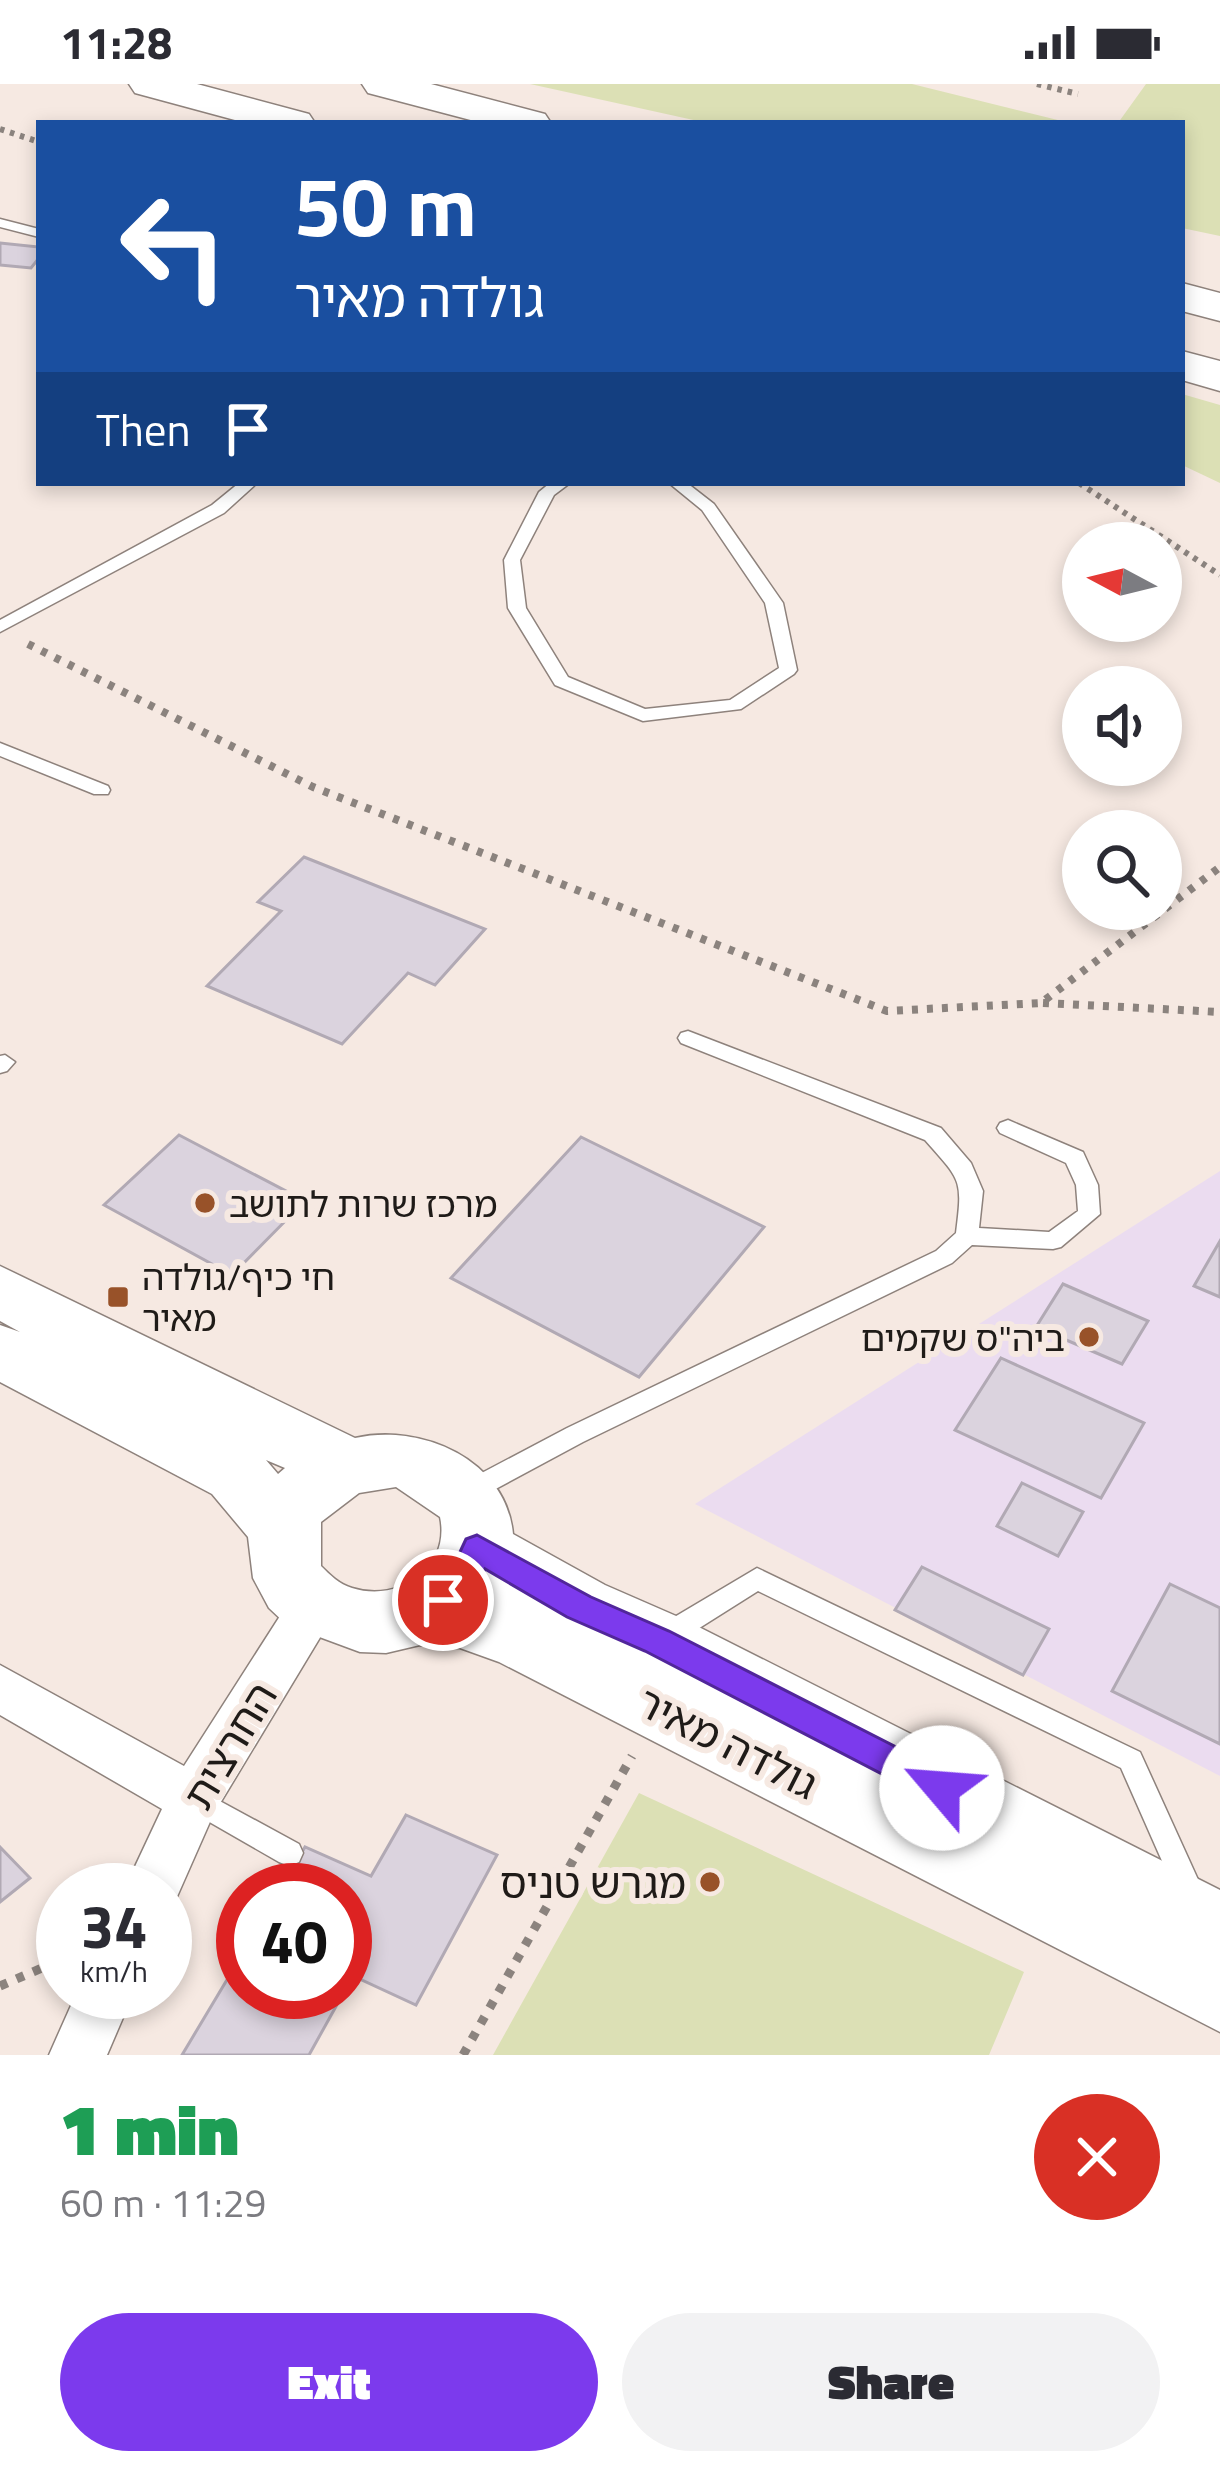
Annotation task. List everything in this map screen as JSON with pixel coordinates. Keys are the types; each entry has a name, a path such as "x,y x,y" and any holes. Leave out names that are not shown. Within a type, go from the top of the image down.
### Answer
{"highway":[{"path":"151,84 283,120"},
{"path":"383,84 519,120"},
{"path":"1185,298 1220,307"},
{"path":"1185,366 1220,376"}],"street":[{"name":"גולדה מאיר","path":"0,1291 273,1433 348,1465 398,1459 433,1468 471,1521 658,1674"},
{"path":"0,1351 236,1474 284,1529"},
{"path":"314,1606 285,1569 284,1529 296,1502 319,1479 348,1465"},
{"path":"421,1614 466,1576 471,1521"},
{"name":"גולדה מאיר","path":"314,1606 361,1622 396,1621 421,1614 461,1617 525,1640 658,1674 1215,1949"},
{"name":"החרצית","path":"164,1863 194,1799 314,1606"},
{"path":"0,1688 194,1799"},
{"path":"78,2055 94,2019"}],"lane":[{"path":"0,223 36,232"},
{"path":"0,627 218,508 245,486"},
{"path":"557,486 547,492 512,560 517,608 561,681 643,715 734,705 788,670 774,603 708,507 681,486"},
{"path":"0,749 101,790"},
{"path":"471,1521 575,1435 944,1257 967,1236 972,1191 963,1168 933,1134 688,1037"},
{"path":"967,1236 1053,1241 1089,1214 1087,1185 1076,1158 1008,1128"},
{"path":"658,1674 758,1579 1131,1760 1215,1949"},
{"path":"194,1799 289,1853"}],"path":[{"path":"1037,84 1078,94"},
{"path":"0,129 36,141"},
{"path":"1083,486 1220,575"},
{"path":"21,640 314,787 887,1011 1041,1004 1220,1012"},
{"path":"1041,1004 1220,867"},
{"path":"464,2055 658,1674"},
{"path":"0,1986 36,1971"}],"shaded area":[{"name":"ביה\"ס שקמים","path":"1220,1171 1220,1776 695,1504"}],"green space":[{"path":"530,84 912,84 1058,120 693,120"},
{"path":"1146,84 1220,84 1220,236 1185,229 1185,120 1120,120"},
{"path":"1185,395 1220,405 1220,483 1185,466"},
{"name":"מגרש טניס","path":"639,1793 1024,1972 989,2055 493,2055"}],"building":[{"path":"0,243 36,247 31,268 0,265"},
{"path":"304,857 485,929 435,985 408,973 342,1044 207,986 281,911 258,902"},
{"name":"מרכז שרות לתושב","path":"179,1135 305,1201 232,1275 104,1205"},
{"path":"581,1137 764,1227 639,1377 451,1278"},
{"path":"1220,1241 1220,1297 1194,1286"},
{"path":"1063,1284 1148,1321 1122,1364 1036,1327"},
{"path":"1001,1358 1144,1423 1101,1498 955,1430"},
{"path":"1022,1483 1083,1512 1058,1556 997,1526"},
{"path":"922,1567 1049,1629 1023,1675 895,1610"},
{"path":"1170,1584 1220,1608 1220,1744 1112,1691"},
{"path":"406,1815 497,1855 416,2005 372,1985 372,1874"},
{"path":"0,1847 30,1878 0,1902"},
{"path":"305,1847 341,1863 296,1863"},
{"path":"216,1998 216,2019 329,2019 309,2055 182,2055"}],"place":[{"name":"מרכז שרות לתושב","path":"205,1203"},
{"name":"חי כיף/גולדה מאיר","path":"118,1297"},
{"name":"ביה\"ס שקמים","path":"1089,1337"},
{"name":"מגרש טניס","path":"710,1882"}],"route":[{"path":"443,1600 466,1576 477,1549 579,1607 657,1641 942,1788"}]}
